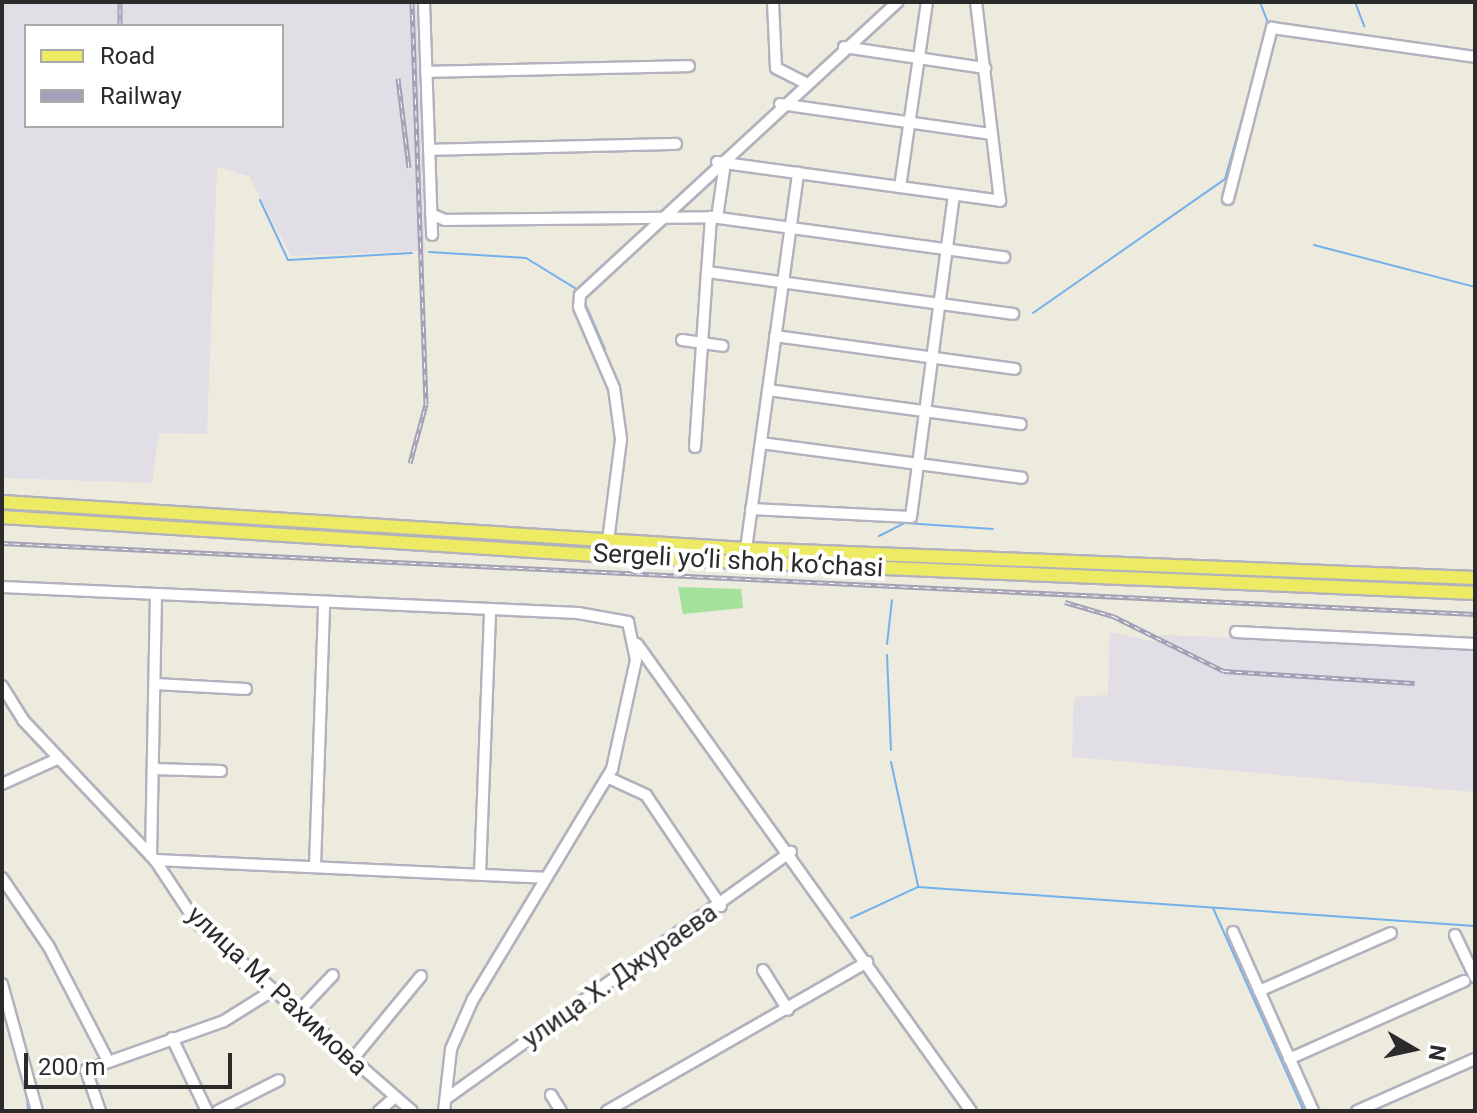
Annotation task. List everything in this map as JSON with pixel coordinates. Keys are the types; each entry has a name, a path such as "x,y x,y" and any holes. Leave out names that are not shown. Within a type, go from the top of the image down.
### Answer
{"main road":[{"name":"Sergeli yo‘li shoh ko‘chasi","path":"2,502 746,549 1475,578"},
{"name":"Sergeli yo‘li shoh ko‘chasi","path":"2,517 656,559 1475,593"}],"street":[{"path":"424,2 432,235"},
{"path":"773,2 776,68 804,82"},
{"path":"608,541 621,439 614,388 581,296 780,104 897,2"},
{"path":"900,187 927,2"},
{"path":"721,163 1000,201 976,2"},
{"path":"1228,199 1272,28 1475,57"},
{"path":"844,47 985,68"},
{"path":"426,72 689,66"},
{"path":"780,104 992,134"},
{"path":"429,150 676,144"},
{"path":"695,447 699,342 721,163"},
{"path":"746,549 798,173"},
{"path":"751,509 911,517 954,195"},
{"path":"431,214 445,220 664,214 1004,257"},
{"path":"707,272 1013,314"},
{"path":"775,336 1015,369"},
{"path":"682,340 723,346"},
{"path":"768,390 1021,424"},
{"path":"761,443 1022,478"},
{"path":"2,587 618,617 791,852 971,1111"},
{"path":"153,858 156,595"},
{"path":"315,866 324,603"},
{"path":"480,874 490,609"},
{"path":"1236,632 1475,644"},
{"path":"444,1111 447,1098 446,1067 461,1024 545,878 609,778 637,644"},
{"path":"155,684 246,689"},
{"name":"улица М. Рахимова","path":"2,686 57,759 153,858 190,915 351,1061 412,1111"},
{"path":"2,784 57,759"},
{"path":"153,769 221,771"},
{"path":"609,778 646,795 721,906"},
{"name":"улица Х. Джураева","path":"447,1098 721,906 791,852"},
{"name":"улица М. Рахимова","path":"153,858 545,878"},
{"path":"2,878 49,947 84,1026 93,1023 108,1061"},
{"path":"1233,932 1313,1111"},
{"path":"1259,991 1391,933"},
{"path":"1455,935 1475,977"},
{"path":"607,1111 867,962"},
{"path":"763,970 788,1010"},
{"path":"297,1013 333,975"},
{"path":"351,1061 421,976"},
{"path":"1289,1059 1464,981"},
{"path":"2,984 37,1111"},
{"path":"84,1111 98,1108 84,1073 108,1061 258,1006 272,991"},
{"path":"172,1038 207,1111"},
{"path":"1357,1111 1475,1059"},
{"path":"218,1111 279,1080"},
{"path":"551,1095 561,1111"},
{"path":"379,1111 395,1097"}],"shaded area":[{"path":"2,2 416,2 425,251 291,256 249,176 217,167 207,434 159,433 152,483 2,478"},
{"path":"1110,632 1155,642 1161,635 1475,647 1475,792 1072,757 1074,697 1108,695"}],"green space":[{"path":"678,587 741,589 743,608 683,614"}],"waterway":[{"path":"1260,2 1269,26"},
{"path":"1355,2 1364,26"},
{"path":"1033,313 1225,179 1257,66"},
{"path":"260,200 288,260 412,253"},
{"path":"1314,245 1475,287"},
{"path":"429,252 526,258 578,290"},
{"path":"585,303 605,349"},
{"path":"879,536 905,523 993,529"},
{"path":"887,644 892,600"},
{"path":"887,655 891,750"},
{"path":"891,762 918,886"},
{"path":"851,918 918,887 1475,926"},
{"path":"1213,908 1304,1111"},
{"path":"27,1092 28,1111"}],"railway":[{"path":"120,2 120,24"},
{"path":"410,463 426,404 412,2"},
{"path":"398,78 409,167"},
{"path":"2,543 1475,614"},
{"path":"1065,602 1113,616 1224,671 1415,683"}]}
